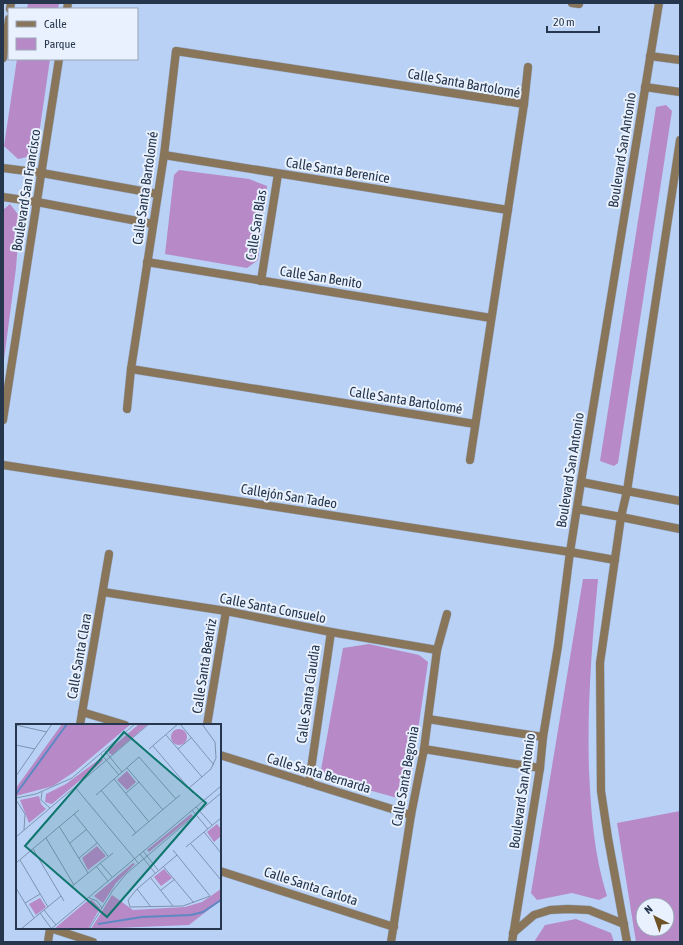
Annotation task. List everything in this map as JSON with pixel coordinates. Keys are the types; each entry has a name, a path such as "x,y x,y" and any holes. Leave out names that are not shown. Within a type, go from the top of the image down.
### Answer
{"street":[{"name":"Boulevard San Antonio","path":"512,942 540,768 543,737 558,646 570,552 659,3"},
{"path":"3,58 8,26"},
{"name":"Calle Santa Bartolomé","path":"176,51 524,104 475,424 131,369 164,156 176,51"},
{"path":"650,56 680,60"},
{"name":"Boulevard San Francisco","path":"3,420 59,60"},
{"path":"524,104 528,67"},
{"path":"645,87 680,92"},
{"path":"627,942 608,838 601,783 600,663 680,140"},
{"name":"Calle Santa Berenice","path":"164,156 508,210"},
{"path":"3,168 42,173 158,194"},
{"name":"Calle San Blas","path":"261,281 278,174"},
{"path":"3,197 153,224"},
{"name":"Calle San Benito","path":"147,262 491,318"},
{"path":"128,409 131,369"},
{"path":"470,460 475,424"},
{"name":"Callejón San Tadeo","path":"3,465 615,560"},
{"path":"581,482 626,492 680,501"},
{"path":"577,509 680,529"},
{"name":"Calle Santa Clara","path":"80,724 109,554"},
{"name":"Calle Santa Consuelo","path":"103,592 226,612 437,650"},
{"name":"Calle Santa Beatriz","path":"207,724 226,612"},
{"name":"Calle Santa Begonia","path":"391,942 411,815 424,749 437,650 447,614"},
{"name":"Calle Santa Claudia","path":"309,783 331,632"},
{"path":"82,712 122,724"},
{"path":"428,719 543,737"},
{"path":"424,749 540,768"},
{"name":"Calle Santa Bernarda","path":"221,755 411,815"},
{"name":"Calle Santa Carlota","path":"221,871 394,927"},
{"path":"513,933 534,915 550,910 589,910 624,924"},
{"path":"48,942 50,929"},
{"path":"53,929 93,942"}],"green space":[{"path":"28,3 59,3 58,8 27,8"},
{"path":"17,60 50,60 36,155 18,159 4,146"},
{"path":"666,105 672,111 618,463 614,466 600,461 656,107"},
{"path":"179,170 249,179 267,186 258,260 247,268 165,254 174,175"},
{"path":"10,204 20,217 16,268 3,367 3,210"},
{"path":"583,579 598,579 590,674 589,770 596,849 607,896 599,900 572,893 537,900 531,893"},
{"path":"369,644 419,655 428,662 409,792 401,799 336,781 321,770 343,648"},
{"path":"680,811 680,942 636,942 635,937 675,937 675,897 635,897 635,936 617,823"},
{"path":"576,919 611,933 614,942 534,942 545,925"}]}
